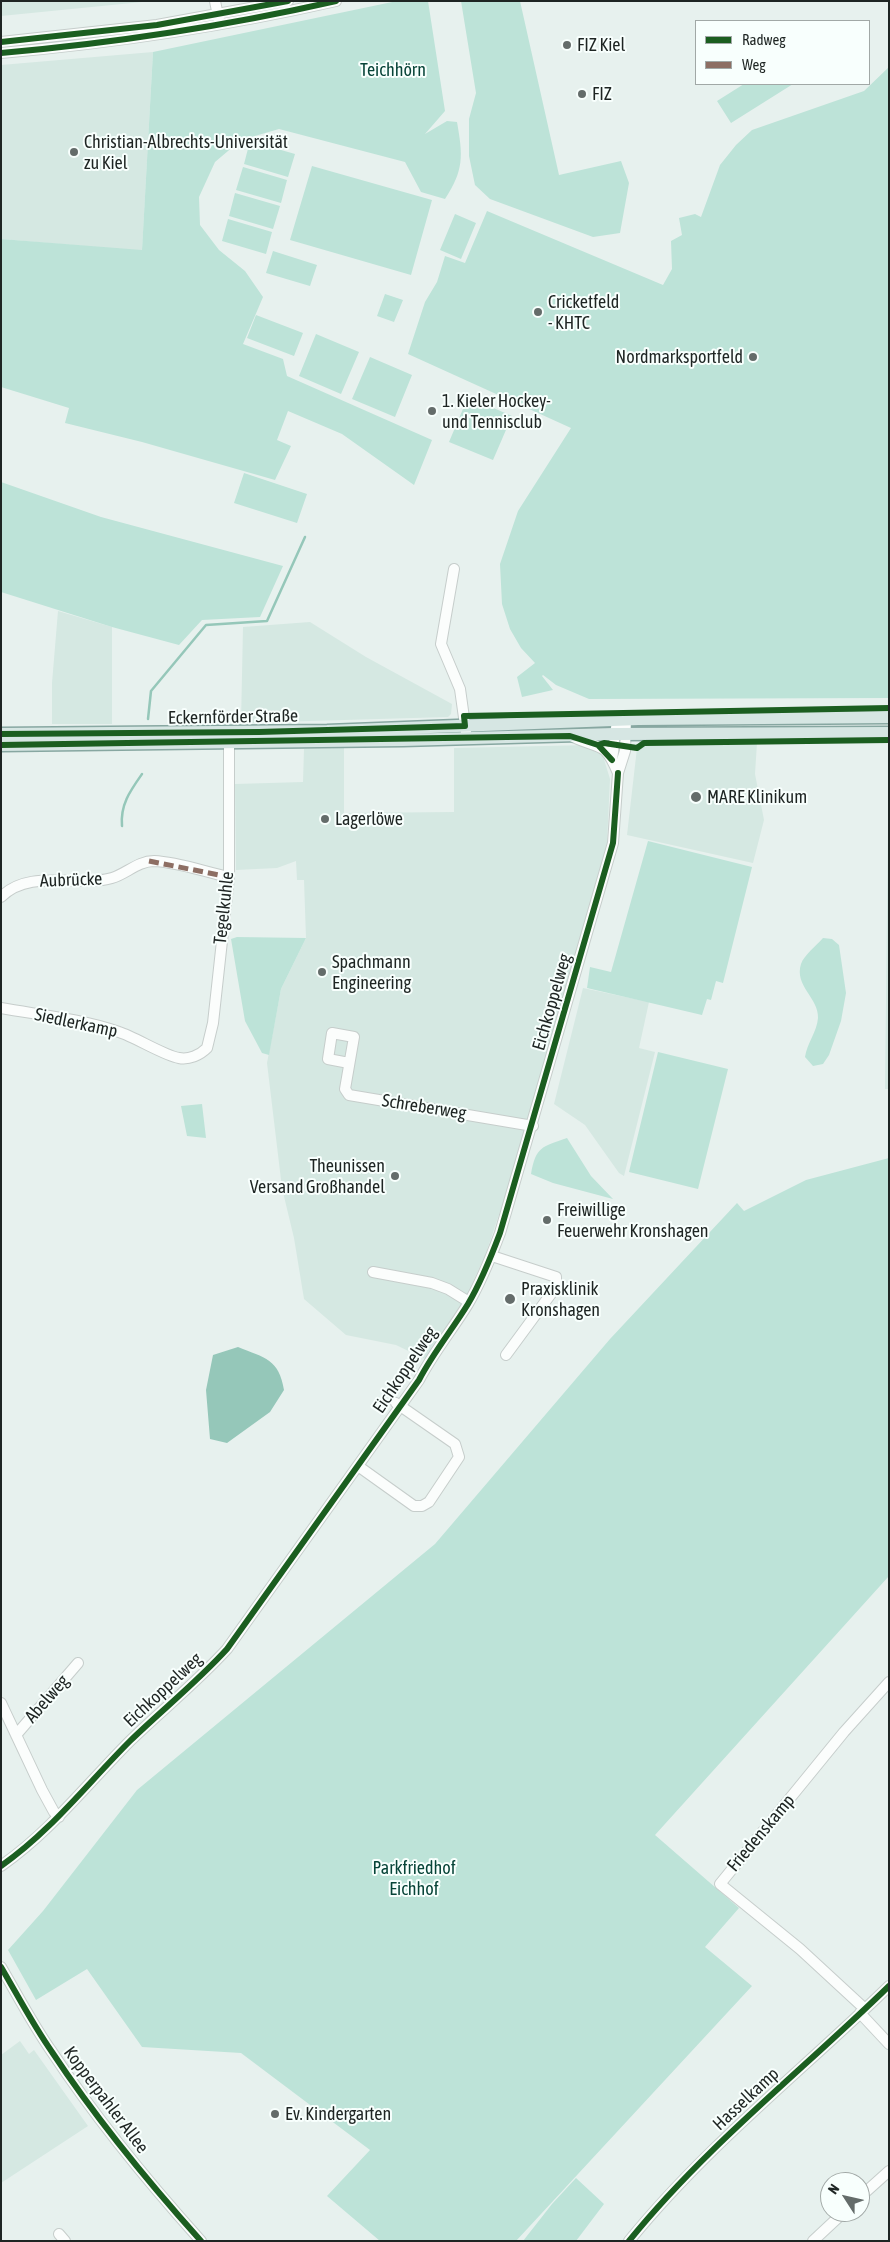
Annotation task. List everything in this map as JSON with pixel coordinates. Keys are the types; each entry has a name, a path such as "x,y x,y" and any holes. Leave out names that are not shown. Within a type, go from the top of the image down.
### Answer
{"main road":[{"name":"Eckernförder Straße","path":"1,745 466,732 621,720 889,717"},
{"name":"Eckernförder Straße","path":"466,732 570,736 620,734 889,733"},
{"name":"Eckernförder Straße","path":"1,734 229,738"}],"street":[{"path":"215,1 219,20"},
{"path":"1,53 148,37 288,1"},
{"path":"1,42 219,20 336,1"},
{"path":"454,569 441,644 460,689 466,732"},
{"name":"Eichkoppelweg","path":"612,760 620,734 621,720"},
{"name":"Eichkoppelweg","path":"1,1866 35,1840 59,1817 130,1742 197,1680 227,1649 358,1466 398,1404 469,1302 492,1256 533,1126 613,843 618,773 625,751 620,734"},
{"name":"Eichkoppelweg","path":"570,736 598,745 612,760 618,773"},
{"name":"Tegelkuhle","path":"176,1058 183,1059 203,1052 207,1048 211,1036 229,877 229,738"},
{"name":"Aubrücke","path":"1,897 19,885 32,881 90,882 113,878 149,861 229,877"},
{"name":"Siedlerkamp","path":"1,1008 100,1026 141,1040 176,1058"},
{"name":"Schreberweg","path":"349,1063 345,1089 349,1095 533,1126"},
{"path":"492,1256 556,1277 556,1287 506,1355"},
{"path":"373,1272 432,1283 469,1302"},
{"path":"358,1466 414,1506 422,1506 429,1502 459,1457 455,1444 398,1404"},
{"name":"Abelweg","path":"16,1735 78,1663"},
{"name":"Friedenskamp","path":"862,2011 800,1949 720,1884 844,1732 889,1682"},
{"name":"Abelweg","path":"1,1703 50,1805 59,1817"},
{"name":"Kopperpahler Allee","path":"1,1967 40,2035 68,2077 138,2166 201,2241"},
{"name":"Hasselkamp","path":"629,2241 712,2151 889,1986"},
{"path":"862,2011 889,2044"},
{"path":"870,2188 889,2170"},
{"path":"813,2241 833,2222"}],"shaded area":[{"path":"1,1 152,1 1,16"},
{"name":"Christian-Albrechts-Universität zu Kiel","path":"153,52 142,251 1,239 1,65"},
{"path":"58,611 112,627 112,724 52,724 52,683"},
{"path":"310,622 366,657 452,704 451,714 448,717 241,723 243,627"},
{"name":"MARE Klinikum","path":"644,743 757,743 755,774 764,820 753,863 627,835 637,748"},
{"path":"590,745 603,756 610,779 607,843 508,1188 485,1256 464,1301 425,1359 396,1345 346,1335 304,1299 294,1238 282,1188 267,1063 281,989 306,938 304,880 297,880 296,861 277,868 236,870 235,784 303,782 304,749 344,748 344,813 454,812 454,748"},
{"path":"889,745 889,1089 885,1089 887,913"},
{"path":"583,988 649,1002 639,1048 655,1052 624,1176 619,1173 585,1125 554,1104"},
{"path":"238,1347 269,1361 278,1372 284,1390 270,1412 227,1443 210,1439 206,1390 213,1355"},
{"path":"20,2041 29,2054 34,2050 88,2126 1,2183 1,2055"}],"green space":[{"name":"Teichhörn","path":"397,1 428,1 445,111 425,134 447,121 457,122 461,154 456,180 445,199 421,192 405,162 279,129 241,140 215,162 199,197 200,225 219,250 245,271 263,297 243,344 283,359 287,376 432,440 414,485 342,434 288,411 277,440 291,446 275,480 142,442 65,423 69,408 1,387 1,239 142,250 153,52"},
{"path":"461,1 520,1 559,175 621,161 629,183 620,233 593,237 490,199 475,185 469,156 469,119 476,93"},
{"name":"Nordmarksportfeld","path":"889,67 889,698 589,699 556,685 543,675 553,690 522,697 517,677 535,663 521,648 510,629 502,604 500,564 518,511 571,428 408,354 425,302 437,282 445,256 465,263 487,211 663,285 672,269 671,241 682,235 679,218 695,214 701,217 720,165 736,145 752,130 864,91"},
{"path":"742,85 791,85 731,123 717,101"},
{"path":"250,141 295,154 288,177 244,164"},
{"path":"312,166 432,200 411,275 290,240"},
{"path":"243,167 287,180 281,203 236,190"},
{"path":"235,193 280,206 273,229 229,216"},
{"path":"455,214 476,223 461,259 440,250"},
{"path":"228,219 272,232 266,254 222,241"},
{"path":"273,251 317,265 310,286 266,273"},
{"path":"385,294 403,300 394,322 377,316"},
{"path":"256,315 303,333 294,356 247,338"},
{"path":"316,334 359,352 341,394 299,376"},
{"path":"370,357 412,375 395,417 352,399"},
{"path":"468,397 512,416 493,460 449,442"},
{"path":"244,473 307,494 297,523 234,503"},
{"path":"1,482 101,517 283,566 260,617 202,620 179,645 112,627 1,592"},
{"path":"648,841 752,867 723,983 716,981 711,1000 707,999 702,1015 587,988 590,967 611,972"},
{"path":"237,937 306,938 281,989 269,1055 262,1053 245,1021 231,939"},
{"path":"823,938 832,939 839,945 846,993 841,1021 829,1055 823,1064 813,1066 805,1057 818,1018 815,1004 801,979 800,972 801,964 805,957"},
{"path":"658,1052 728,1069 698,1189 629,1172"},
{"path":"202,1104 206,1138 187,1136 181,1106"},
{"path":"567,1138 591,1176 613,1199 553,1183 531,1174 535,1158 542,1149"},
{"name":"Parkfriedhof Eichhof","path":"889,1158 889,1576 655,1835 739,1908 705,1947 752,1986 516,2241 380,2241 327,2196 370,2150 241,2053 142,2047 87,1969 36,2000 8,1950 43,1911 137,1790 435,1544 610,1339 737,1203 744,1211 806,1180"},
{"path":"576,2178 604,2204 576,2241 523,2241 552,2204"}],"waterway":[{"path":"148,719 151,691 206,625 267,621 305,537"},
{"path":"122,826 124,805 142,774"}],"marked path":[{"path":"149,861 229,877"}],"cycle path":[{"path":"1,42 157,25 288,1"},
{"path":"1,53 170,33 336,1"},
{"path":"1,734 259,732 465,726 464,716 889,708"},
{"path":"1,745 570,736 598,745 612,760"},
{"path":"598,745 604,743 637,748 644,743 889,740"},
{"path":"1,1866 36,1838 130,1741 227,1649 419,1380 430,1360 473,1296 500,1233 613,843 618,773"},
{"path":"1,1967 38,2031 86,2101 142,2173 201,2241"},
{"path":"629,2241 659,2206 722,2141 889,1986"}],"place":[{"name":"FIZ Kiel","path":"567,45"},
{"name":"FIZ","path":"582,94"},
{"name":"Christian-Albrechts-Universität zu Kiel","path":"74,152"},
{"name":"Cricketfeld - KHTC","path":"538,312"},
{"name":"Nordmarksportfeld","path":"753,357"},
{"name":"1. Kieler Hockey- und Tennisclub","path":"432,411"},
{"name":"MARE Klinikum","path":"696,797"},
{"name":"Lagerlöwe","path":"325,819"},
{"name":"Spachmann Engineering","path":"322,972"},
{"name":"Theunissen Versand Großhandel","path":"395,1176"},
{"name":"Freiwillige Feuerwehr Kronshagen","path":"547,1220"},
{"name":"Praxisklinik Kronshagen","path":"510,1299"},
{"name":"Ev. Kindergarten","path":"275,2114"}]}
